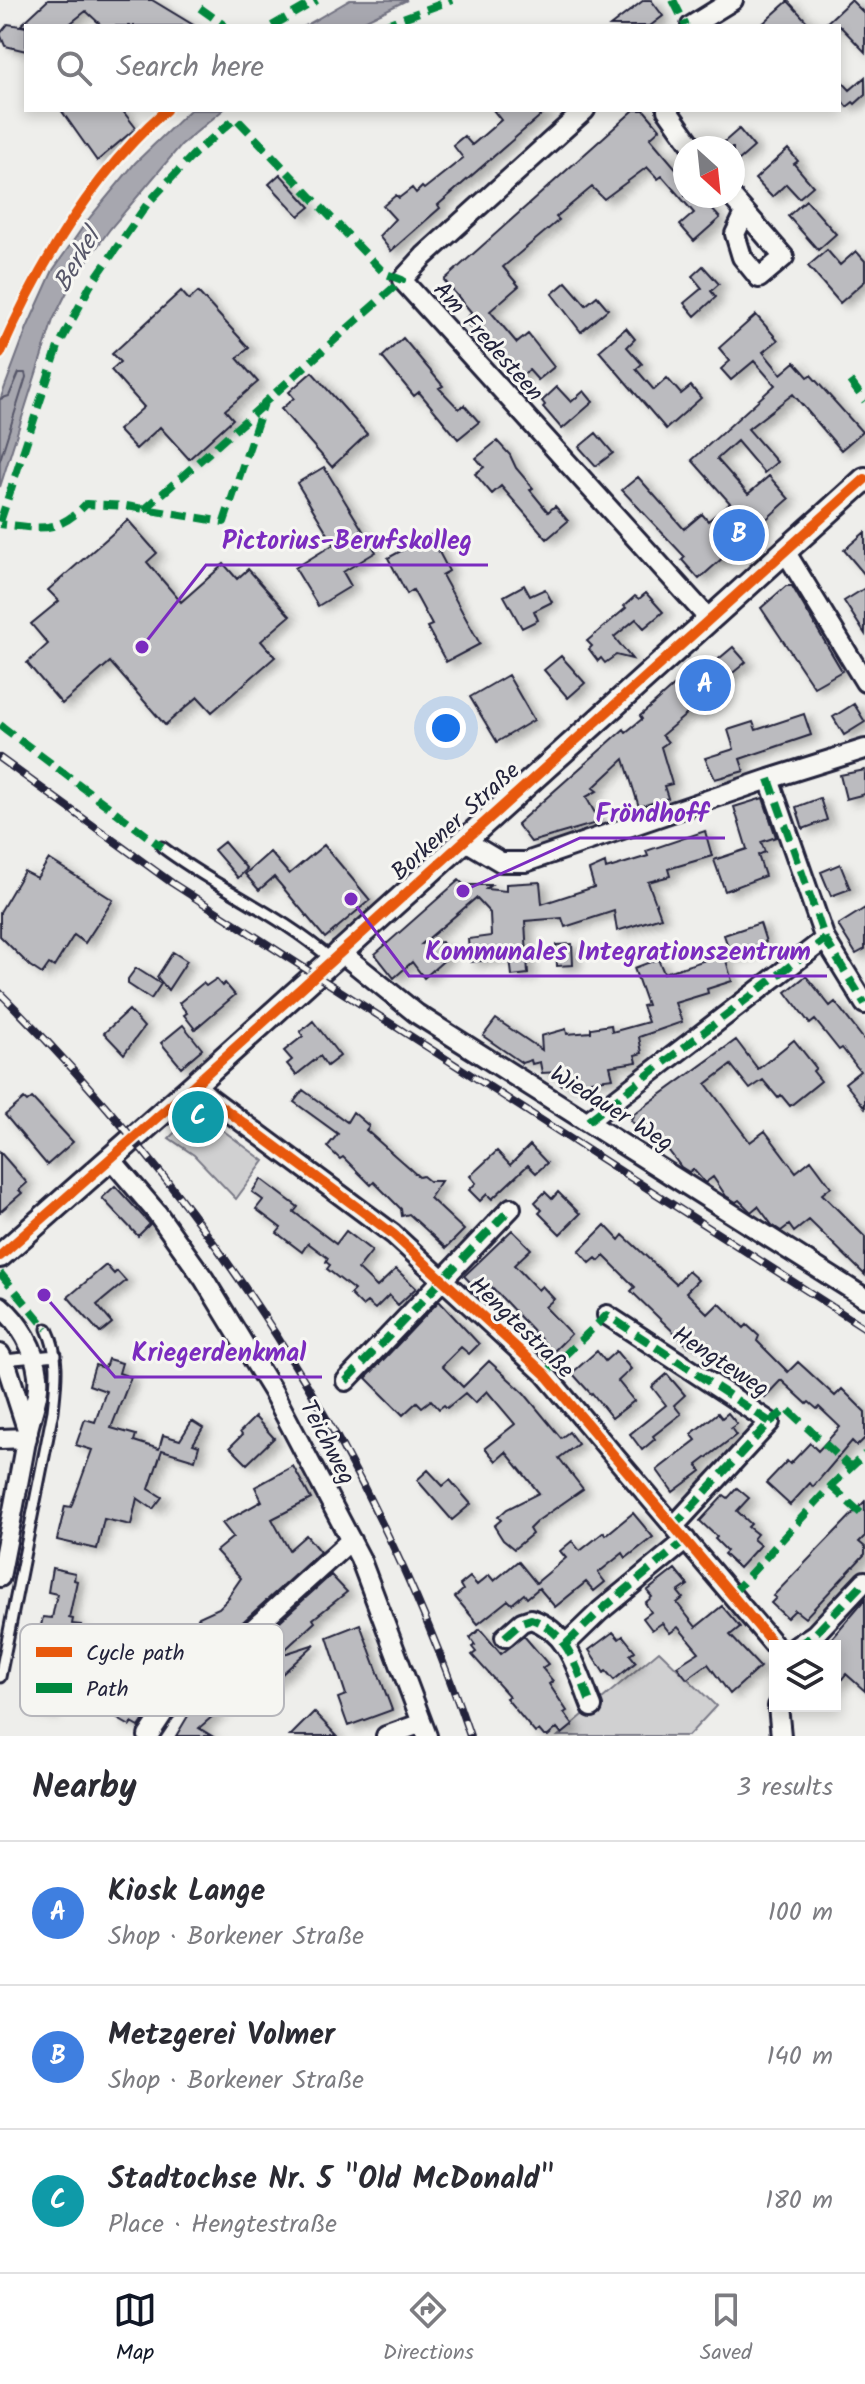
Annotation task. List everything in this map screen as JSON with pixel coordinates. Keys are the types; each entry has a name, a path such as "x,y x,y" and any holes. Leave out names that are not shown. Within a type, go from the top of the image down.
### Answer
{"street":[{"path":"694,24 733,0"},
{"name":"Am Fredesteen","path":"583,112 424,256 402,280 709,619"},
{"path":"668,112 685,136"},
{"path":"741,208 745,213"},
{"name":"Borkener Straße","path":"0,1256 865,479"},
{"path":"785,551 865,682"},
{"path":"464,840 501,862 526,862 865,749"},
{"path":"769,779 825,939 865,1004"},
{"path":"588,1121 825,939"},
{"name":"Wiedauer Weg","path":"335,955 417,1014 865,1298"},
{"name":"Hengtestraße","path":"195,1084 221,1107 393,1234 545,1374 770,1640"},
{"name":"Teichweg","path":"110,1158 157,1213 204,1279 273,1392 351,1540 387,1624 425,1730"},
{"path":"346,1381 511,1208"},
{"path":"0,1306 31,1347 38,1376 37,1400 0,1577"},
{"name":"Hengteweg","path":"566,1644 680,1533 770,1422 607,1315"},
{"path":"2,1357 28,1435"},
{"path":"0,1439 28,1435"},
{"path":"258,1624 351,1540"},
{"path":"806,1640 865,1581"},
{"path":"505,1637 522,1622 531,1619 549,1628 566,1644 592,1707"},
{"path":"779,1712 781,1736"},
{"path":"148,1736 161,1716"},
{"path":"386,1736 425,1730"}],"lane":[{"path":"162,847 335,955"},
{"path":"0,1677 48,1441 57,1372 56,1355 47,1329"},
{"path":"2,1357 56,1355"}],"shaded area":[{"path":"197,1111 264,1161 236,1199 194,1155 169,1138"},
{"path":"659,1651 716,1706 688,1736 558,1736"}],"water":[{"path":"350,0 407,0 358,24 308,24"},
{"name":"Berkel","path":"188,112 221,112 181,145 110,229 73,280 53,320 0,487 0,400 27,328 53,270 87,221 135,163"}],"building":[{"path":"48,0 152,0 192,24 100,24 86,11 70,24 24,24 21,26 24,27 24,51 5,46 0,34 8,24 20,26"},
{"path":"644,0 651,0 663,16 653,24 613,24"},
{"path":"851,0 865,14 865,52 841,24 825,24"},
{"path":"788,1 809,24 762,24"},
{"path":"865,77 865,95 847,107 841,100 841,80 850,90"},
{"path":"62,112 124,112 136,128 97,161"},
{"path":"495,112 545,112 438,205 440,208 391,251 379,236 395,219 383,206 396,195 399,198 412,188 416,193 422,187 424,189 463,158 453,145 464,136 472,145 501,120"},
{"path":"632,112 646,112 660,129 650,138 673,165 673,189 662,176 658,179 647,167 604,199 592,187 556,217 559,220 503,267 519,286 490,311 517,343 528,334 554,367 538,380 529,370 516,381 464,320 472,313 444,280"},
{"path":"739,129 745,136 731,136"},
{"path":"745,136 754,147 745,155"},
{"path":"788,149 798,161 794,164 813,186 799,198 786,184 772,197 755,179"},
{"path":"280,174 310,207 299,216 269,184"},
{"path":"806,200 836,234 818,250 788,216"},
{"path":"690,208 711,208 720,218 694,241 680,225 694,213"},
{"path":"827,250 840,265 856,251 865,261 865,281 840,303 808,266"},
{"path":"703,266 719,284 711,291 716,297 695,316 684,303 702,288 692,276"},
{"path":"566,282 586,305 597,296 608,309 581,332 552,294"},
{"path":"181,291 189,300 198,292 249,348 237,358 258,382 225,410 233,419 189,459 160,427 136,449 118,430 144,407 111,370 120,362 112,354"},
{"path":"756,315 778,340 763,352 781,374 795,362 808,377 811,375 862,432 841,450 793,394 748,429 777,462 764,473 737,441 717,459 748,494 769,476 789,499 699,579 682,560 685,557 622,490 638,477 684,529 702,514 708,521 730,503 692,460 775,385 754,361 731,380 721,369 730,361 719,348"},
{"path":"626,328 635,339 627,347 642,364 636,369 654,390 667,378 681,394 691,386 701,398 666,429 599,351"},
{"path":"403,338 443,386 439,388 459,409 464,405 479,422 458,439 419,392 414,396 382,357"},
{"path":"312,372 367,434 332,467 281,409 294,398 289,392"},
{"path":"557,387 571,402 584,391 593,402 562,429 543,407 542,401"},
{"path":"596,433 613,453 596,466 579,447"},
{"path":"497,441 548,512 555,506 568,521 547,539 501,486 492,494 475,474 484,467 476,458"},
{"path":"324,467 376,552 343,572 351,586 318,606 295,568 334,544 297,483"},
{"path":"128,520 157,553 147,562 181,602 224,564 237,579 248,569 290,616 261,641 275,657 212,712 198,697 165,725 110,662 62,704 27,663 48,644 31,624 59,601 48,590"},
{"path":"865,532 865,575 844,550"},
{"path":"430,535 449,571 442,575 480,644 446,662 427,627 432,625 413,590 407,594 388,558"},
{"path":"524,585 530,596 545,589 552,602 534,611 538,620 522,628 504,596"},
{"path":"786,586 792,586 842,671 814,687 761,608"},
{"path":"865,588 865,634 844,601"},
{"path":"646,593 663,612 644,628 636,619 614,637 632,659 616,655 605,663 601,658 598,661 587,641 626,608 624,606 635,596 639,599"},
{"path":"733,647 746,662 716,687 721,692 697,713 694,708 662,735 668,742 661,747 672,784 664,786 668,798 639,807 624,759 593,788 597,791 586,797 600,822 531,842 517,824 624,729 626,732 642,719 640,716 678,682 683,689"},
{"path":"561,656 585,683 568,698 544,670"},
{"path":"508,675 534,720 497,742 470,697"},
{"path":"854,704 865,722 844,735 833,717"},
{"path":"804,714 811,735 740,759 744,771 715,779 705,758 734,749 728,730 753,722 756,730"},
{"path":"865,770 865,794 846,799 840,775"},
{"path":"763,798 776,837 761,842 765,852 758,855 765,876 725,891 714,860 747,849 734,807"},
{"path":"820,798 827,820 803,829 796,807"},
{"path":"705,831 712,856 668,869 670,876 648,882 661,917 617,931 614,911 565,927 562,918 525,921 528,974 512,976 510,958 470,962 468,939 491,936 490,913 476,898 422,944 442,942 449,956 424,978 412,962 394,978 375,954 459,880 464,885 491,885 486,889 506,891 506,884 540,882 542,904 594,887 589,870 605,863 606,869 648,856 646,851"},
{"path":"224,842 247,869 238,878 214,850"},
{"path":"324,845 370,900 325,938 274,877 259,890 245,874 270,852 289,874"},
{"path":"49,859 113,900 85,943 74,935 54,967 49,964 42,974 0,936 0,912 24,871 37,878"},
{"path":"840,864 850,889 831,896 821,872"},
{"path":"865,908 865,949 856,954 838,925"},
{"path":"760,923 766,942 755,946 757,950 732,958 724,935"},
{"path":"572,944 573,965 557,966 556,945"},
{"path":"723,950 732,981 707,989 708,993 675,1003 682,1022 639,1037 642,1053 635,1055 637,1062 610,1066 613,1078 561,1085 559,1072 542,1073 540,1062 532,1064 531,1060 522,1063 483,1036 496,1019 542,1050 541,1036 566,1029 567,1034 591,1032 591,1028 611,1025 612,1032 648,1022 642,1006 647,1005 634,968 658,959 664,973 706,960 704,956"},
{"path":"173,952 187,961 168,990 157,977"},
{"path":"136,968 161,984 151,999 128,984"},
{"path":"806,976 830,1006 835,1002 865,1041 865,1108 845,1083 860,1071 815,1020 810,1024 786,992"},
{"path":"216,979 222,986 225,983 235,995 195,1029 179,1003 203,983 206,986"},
{"path":"129,1010 144,1027 124,1054 104,1033"},
{"path":"313,1021 340,1056 327,1066 320,1056 296,1075 287,1064 292,1060 284,1051 303,1036 300,1032"},
{"path":"183,1025 202,1049 181,1067 161,1043"},
{"path":"736,1040 758,1069 794,1040 816,1068 813,1071 821,1081 790,1106 781,1095 778,1098 763,1080 750,1089 731,1065 706,1084 750,1142 765,1131 796,1172 811,1160 831,1187 822,1194 865,1237 865,1275 809,1220 794,1232 789,1225 781,1231 772,1225 758,1206 751,1212 739,1200 736,1202 726,1196 713,1177 705,1183 693,1169 689,1172 681,1167 660,1139 630,1121 634,1114"},
{"path":"303,1090 347,1122 353,1112 369,1126 366,1130 419,1177 441,1181 430,1198 464,1230 446,1248 409,1214 402,1216 401,1209 374,1182 371,1185 343,1157 340,1159 327,1147 338,1134 294,1102"},
{"path":"32,1098 73,1142 47,1165 5,1115 24,1099 27,1102"},
{"path":"530,1145 547,1163 536,1173 528,1165 492,1199 487,1194 480,1201 469,1190 476,1183 470,1176 497,1151 510,1165"},
{"path":"0,1152 27,1183 19,1190 22,1193 0,1212"},
{"path":"261,1179 298,1207 294,1212 336,1244 346,1231 372,1251 358,1269 377,1287 396,1269 416,1288 398,1305 389,1295 375,1309 367,1302 362,1306 350,1294 354,1290 327,1269 330,1265 326,1262 328,1258 308,1243 302,1252 277,1233 281,1228 256,1209 263,1200 252,1192"},
{"path":"115,1186 150,1224 138,1236 102,1198"},
{"path":"545,1192 552,1199 558,1192 580,1214 560,1234 539,1213 542,1210 535,1202"},
{"path":"605,1225 619,1240 623,1235 676,1284 688,1271 698,1280 686,1292 708,1314 719,1303 744,1328 747,1325 759,1336 757,1341 788,1372 798,1362 835,1396 842,1389 865,1412 865,1438 857,1446 852,1441 813,1487 810,1483 790,1505 766,1483 810,1443 818,1451 840,1427 819,1407 817,1409 809,1402 807,1404 781,1380 765,1397 726,1360 720,1367 693,1341 688,1346 631,1291 635,1287 604,1256 590,1263 579,1251"},
{"path":"512,1230 531,1249 514,1265 538,1290 542,1286 554,1299 545,1307 571,1334 553,1352 489,1284 481,1293 464,1276"},
{"path":"106,1265 126,1281 97,1305 112,1323 100,1333 68,1297"},
{"path":"439,1301 479,1344 469,1354 461,1347 442,1366 463,1387 489,1361 524,1393 561,1438 569,1432 578,1444 559,1458 583,1489 536,1522 529,1529 532,1534 514,1549 494,1526 501,1520 498,1517 539,1493 506,1452 496,1461 485,1448 515,1424 487,1391 475,1403 465,1393 447,1408 444,1405 439,1409 431,1400 422,1407 417,1402 403,1415 366,1378"},
{"path":"597,1351 605,1361 616,1351 631,1369 618,1381 634,1401 612,1418 572,1373"},
{"path":"108,1359 122,1363 119,1373 131,1377 111,1428 136,1435 134,1441 159,1449 163,1435 180,1440 192,1421 203,1428 193,1444 199,1446 195,1460 162,1450 149,1489 162,1497 153,1509 137,1498 131,1525 104,1519 97,1549 57,1540 65,1506 71,1507 92,1450 76,1445 85,1419 95,1422 106,1391 89,1385 95,1365 105,1368"},
{"path":"667,1374 685,1395 674,1405 681,1414 653,1436 655,1439 642,1450 630,1434 666,1405 652,1387"},
{"path":"718,1413 722,1418 728,1413 737,1424 731,1428 736,1435 697,1465 701,1471 673,1492 657,1470 696,1440 691,1434"},
{"path":"255,1417 274,1438 247,1464 230,1447"},
{"path":"293,1466 311,1499 272,1519 289,1550 306,1535 320,1552 240,1624 195,1624 199,1617 219,1608 241,1578 216,1551 233,1537 222,1523 262,1501 255,1487"},
{"path":"428,1470 443,1486 450,1480 471,1504 452,1520 417,1480"},
{"path":"737,1488 749,1498 737,1511 751,1524 748,1527 757,1534 753,1539 760,1545 739,1568 724,1554 727,1551 715,1539 717,1537 700,1521 724,1495 728,1498"},
{"path":"865,1501 865,1536 859,1542 865,1547 865,1554 805,1618 795,1610 787,1618 771,1603 776,1598 773,1596"},
{"path":"633,1513 653,1537 626,1558 623,1553 598,1573 605,1582 594,1591 586,1582 555,1607 539,1588 527,1598 524,1594 512,1604 508,1600 478,1624 455,1597 463,1590 460,1585 470,1577 477,1585 489,1575 494,1581 518,1561 536,1583 566,1558 560,1551 572,1541 580,1551"},
{"path":"52,1568 75,1573 74,1580 77,1581 69,1618 73,1619 72,1624 41,1624 43,1617 52,1618 57,1594 48,1592"},
{"path":"675,1569 688,1585 678,1592 683,1598 677,1603 696,1627 722,1606 740,1627 730,1635 760,1667 730,1694 708,1664 687,1679 677,1666 699,1652 678,1627 670,1633 662,1623 652,1630 643,1618 651,1612 645,1603 652,1597 647,1591"},
{"path":"331,1575 347,1592 313,1619 315,1622 284,1650 284,1624 277,1624"},
{"path":"865,1599 865,1691 846,1674 841,1680 841,1640 830,1640"},
{"path":"360,1624 392,1710 348,1726 338,1698 346,1695 327,1637"},
{"path":"480,1629 501,1654 524,1636 548,1664 542,1668 553,1681 549,1684 573,1725 562,1734 557,1728 548,1736 539,1730 535,1733 506,1698 509,1696 472,1655 476,1652 470,1638"},
{"path":"613,1632 619,1639 623,1636 635,1651 630,1655 636,1662 614,1680 606,1671 604,1673 589,1650"},
{"path":"315,1644 284,1672 284,1654"},
{"path":"314,1712 337,1736 290,1736"},
{"path":"117,1716 147,1716 139,1727"},
{"path":"188,1716 213,1716 199,1728 212,1736 176,1736"}],"railway":[{"path":"0,758 172,883 865,1328"},
{"path":"0,993 77,1073 149,1158 216,1246 278,1338 334,1433 386,1531 431,1632 470,1736"}],"marked path":[{"path":"275,24 317,0"},
{"path":"386,24 452,0"},
{"path":"673,0 685,24"},
{"path":"200,8 222,24"},
{"path":"0,522 58,347 90,286 148,203 195,153 236,118 384,273 402,280 264,403 224,522 126,506 86,504 76,514 56,525 37,528 0,524"},
{"path":"850,381 865,401"},
{"path":"144,510 264,404"},
{"path":"0,725 162,847"},
{"path":"769,779 825,939 865,1004"},
{"path":"588,1121 825,939"},
{"path":"346,1381 511,1208"},
{"path":"0,1273 47,1329"},
{"path":"545,1374 607,1315 770,1422 674,1526"},
{"path":"770,1422 787,1409 851,1468"},
{"path":"732,1594 831,1486 865,1454"},
{"path":"831,1486 865,1517"},
{"path":"566,1644 600,1611 686,1540"},
{"path":"806,1640 865,1581"},
{"path":"505,1637 522,1622 531,1619 555,1633 571,1655 592,1707"}],"cycle path":[{"path":"0,354 32,287 70,223 114,163 164,112"},
{"path":"0,1256 865,479"},
{"path":"195,1084 393,1234 545,1374 770,1640"}],"place":[{"name":"Metzgerei Volmer","path":"739,535"},
{"name":"Pictorius-Berufskolleg","path":"142,647"},
{"name":"Kiosk Lange","path":"705,685"},
{"name":"Fröndhoff","path":"463,891"},
{"name":"Kommunales Integrationszentrum","path":"351,899"},
{"name":"Stadtochse Nr. 5 \"Old McDonald\"","path":"198,1117"},
{"name":"Kriegerdenkmal","path":"44,1295"}]}
